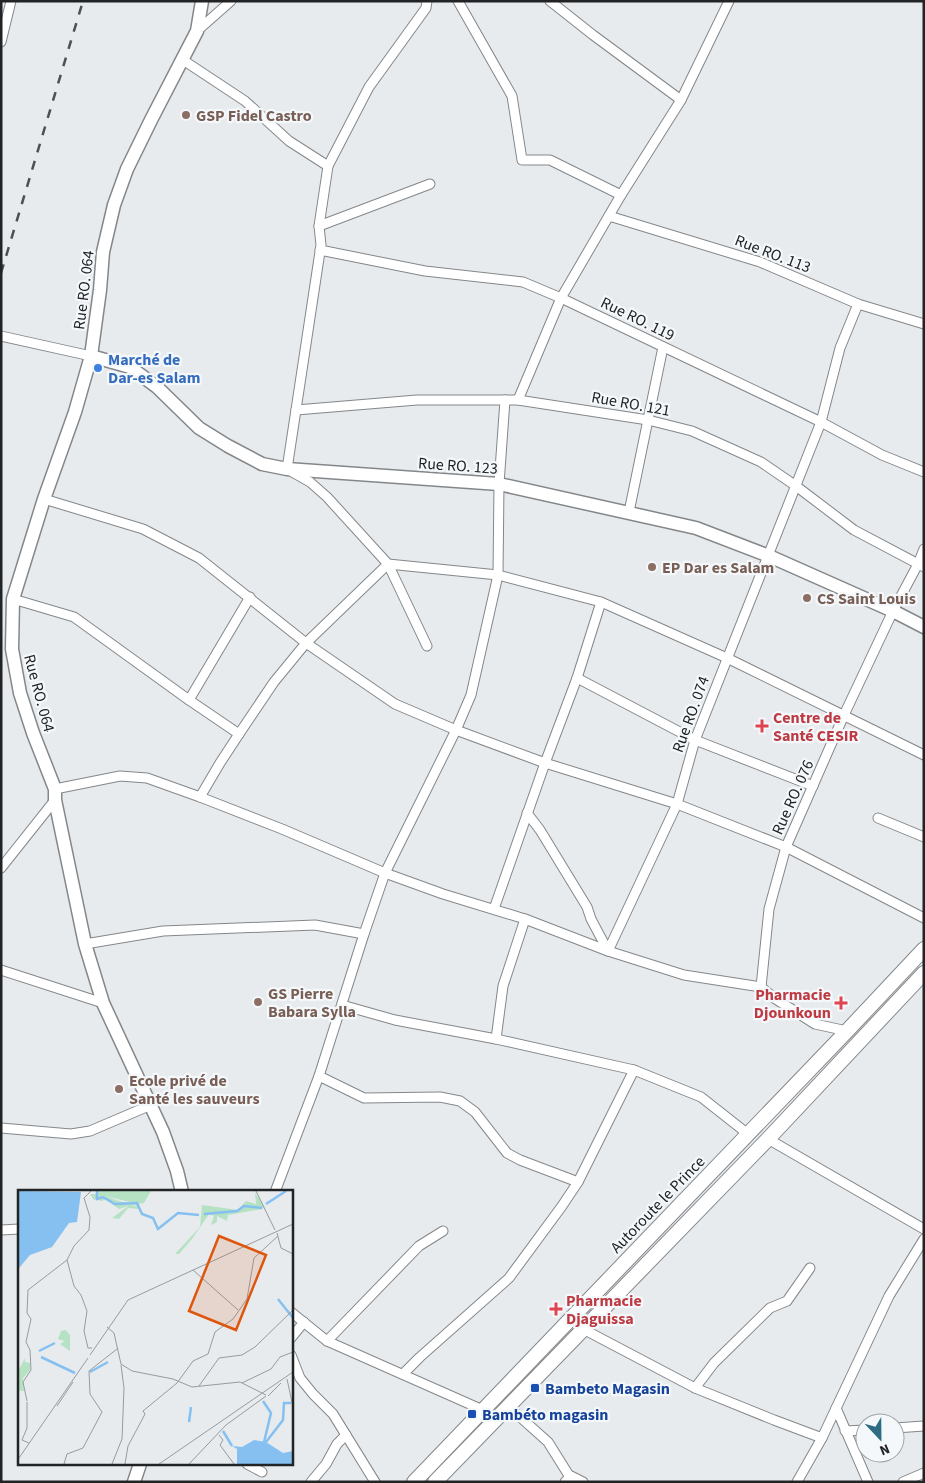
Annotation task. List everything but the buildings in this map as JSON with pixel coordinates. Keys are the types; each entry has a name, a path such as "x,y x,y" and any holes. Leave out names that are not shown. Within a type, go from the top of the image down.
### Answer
{"main road":[{"name":"Autoroute le Prince","path":"414,1482 924,949"},
{"name":"Autoroute le Prince","path":"434,1482 768,1139 924,973"}],"street":[{"path":"1,42 4,19 11,1"},
{"name":"Rue RO. 064","path":"182,1190 163,1132 103,1003 85,944 55,795 33,733 7,649 13,600 44,499 75,412 90,356 100,290 103,252 114,205 127,169 197,31 202,1"},
{"path":"197,31 231,1"},
{"path":"427,1 426,8 369,87 328,166 318,226 321,244 287,469 310,482 328,497 388,564 428,646"},
{"path":"458,1 512,96 522,160 550,160 621,195"},
{"path":"550,1 600,41 681,100"},
{"path":"518,400 561,298 621,195 681,100 729,1"},
{"path":"183,60 245,101 289,141 328,166"},
{"path":"318,226 430,184"},
{"name":"Rue RO. 113","path":"609,216 760,262 858,304 924,324"},
{"name":"Rue RO. 119","path":"320,250 424,271 523,282 561,298 821,422 882,455 924,472"},
{"name":"Rue RO. 074","path":"608,951 677,804 695,740 821,422 840,348 858,304"},
{"name":"Rue RO. 123","path":"1,336 130,367 157,387 199,428 262,464 287,469 499,484 696,528 769,556 893,611 924,627"},
{"path":"629,512 663,347"},
{"name":"Rue RO. 121","path":"296,410 417,400 518,400 648,420 692,431 761,462 854,530 921,565"},
{"path":"276,1190 319,1076 385,873 456,730 471,694 498,575 499,484 505,400"},
{"path":"44,499 143,529 199,558 306,643 395,704 456,730 544,763 677,804 786,847 924,918"},
{"name":"Rue RO. 076","path":"761,987 769,909 786,847 844,715 893,611 921,565 924,549"},
{"path":"200,797 220,762 274,682 306,643 388,564 498,575 601,602 727,658 924,755"},
{"path":"189,700 250,597"},
{"path":"13,600 74,618 239,734"},
{"path":"494,909 544,763 577,678 601,602"},
{"path":"577,678 695,740 813,786"},
{"path":"1,868 55,795 120,776 147,778 282,829 385,873 443,894 525,919 608,951 684,975 761,987 774,998 815,1024 847,1031"},
{"path":"527,813 540,830 587,907 590,919 608,951"},
{"path":"878,818 924,837"},
{"path":"496,1039 504,986 525,919"},
{"path":"85,944 163,931 315,925 364,934"},
{"path":"1,970 103,1003"},
{"path":"342,1005 395,1020 496,1039 634,1070 702,1097 748,1134"},
{"path":"403,1374 509,1278 578,1182 634,1070"},
{"path":"319,1076 364,1098 440,1097 460,1101 474,1112 507,1153 520,1160 578,1182"},
{"path":"1,1128 71,1134 90,1131 151,1105"},
{"path":"768,1139 924,1229"},
{"path":"1,1230 18,1229"},
{"path":"327,1341 419,1246 443,1230"},
{"path":"797,1482 822,1438 889,1296 924,1239"},
{"path":"695,1388 714,1364 770,1308 787,1301 810,1268"},
{"path":"292,1313 327,1341 483,1410"},
{"path":"292,1337 304,1322"},
{"path":"582,1329 695,1388 822,1438"},
{"path":"292,1358 300,1378 312,1394 333,1414 375,1482"},
{"path":"508,1407 548,1442 570,1480 583,1482"},
{"path":"836,1408 868,1482"},
{"path":"905,1427 924,1426"},
{"path":"845,1431 855,1430"},
{"path":"311,1482 326,1464 336,1444 346,1435"},
{"path":"134,1482 139,1466"},
{"path":"251,1466 262,1472"},
{"path":"904,1482 924,1473"}],"railway":[{"path":"1,273 83,1"}],"place":[{"name":"GSP Fidel Castro","path":"186,115"},
{"name":"Marché de Dar-es Salam","path":"98,368"},
{"name":"EP Dar es Salam","path":"652,567"},
{"name":"CS Saint Louis","path":"807,598"},
{"name":"Centre de Santé CESIR","path":"762,726"},
{"name":"GS Pierre Babara Sylla","path":"258,1002"},
{"name":"Pharmacie Djounkoun","path":"841,1003"},
{"name":"Ecole privé de Santé les sauveurs","path":"119,1089"},
{"name":"Pharmacie Djaguissa","path":"556,1309"},
{"name":"Bambeto Magasin","path":"535,1388"},
{"name":"Bambéto magasin","path":"472,1414"}]}
